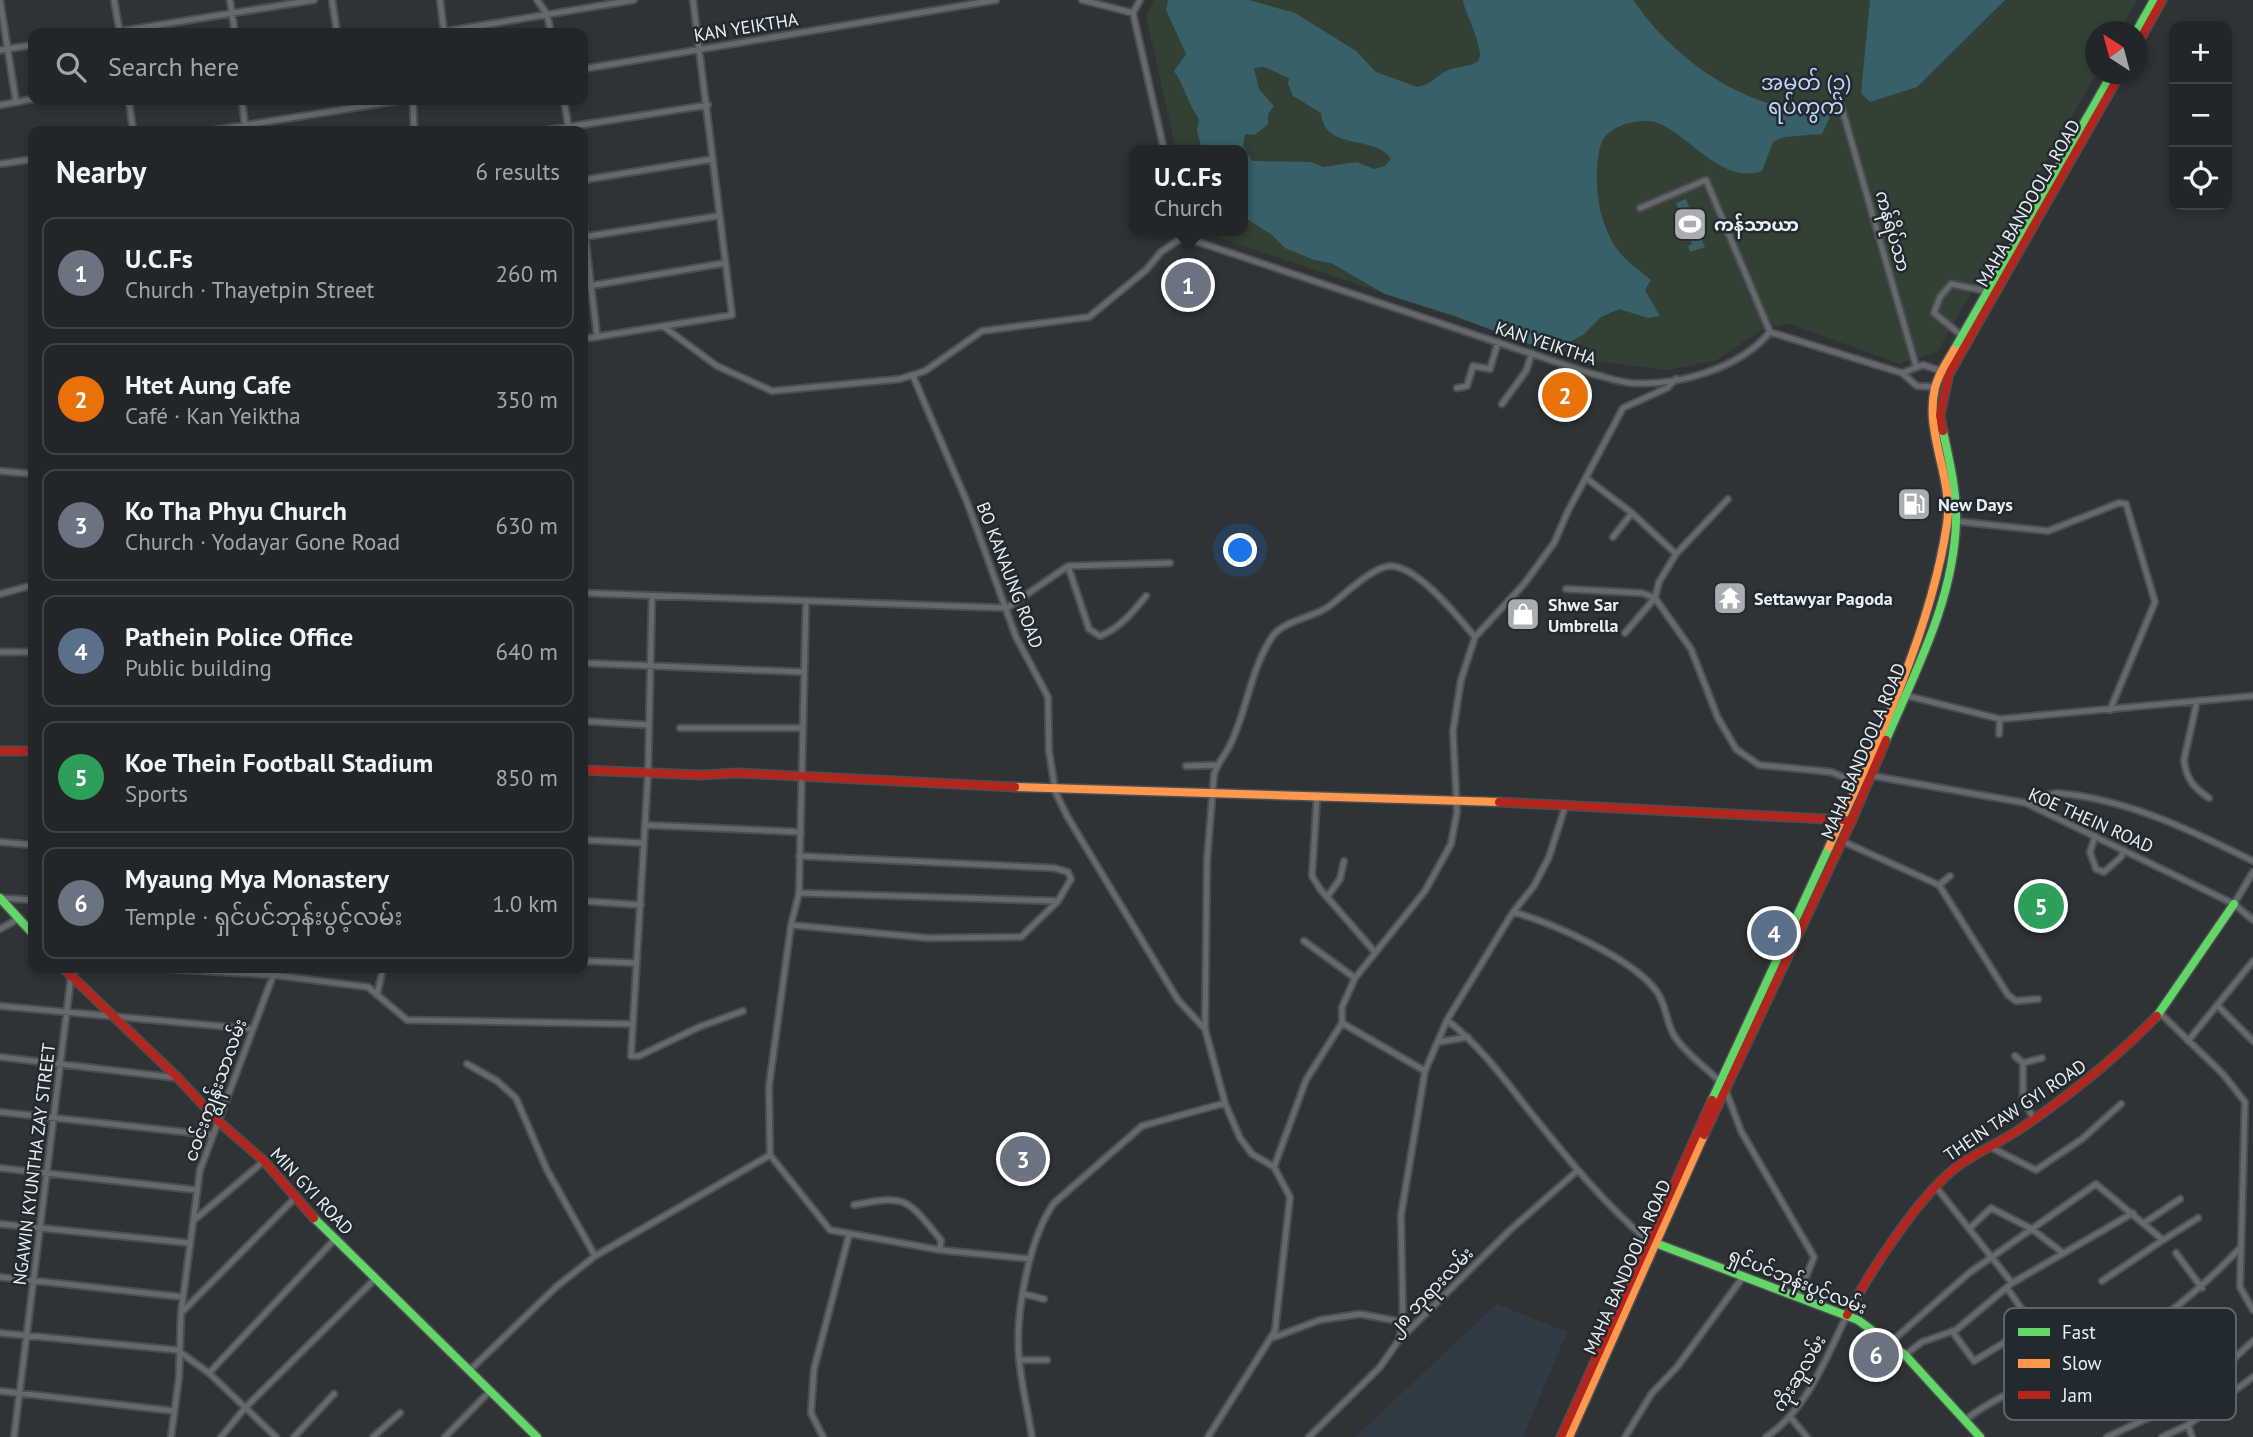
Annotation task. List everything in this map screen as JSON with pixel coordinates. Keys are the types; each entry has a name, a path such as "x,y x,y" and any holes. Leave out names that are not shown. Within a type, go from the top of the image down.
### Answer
{"main road":[{"path":"2142,21 2154,0"},
{"path":"2148,24 2162,0"},
{"name":"MAHA BANDOOLA ROAD","path":"1561,1437 1847,820 1900,695 1928,615 1952,521 1932,413 1945,372 1961,335 2106,84"},
{"name":"MAHA BANDOOLA ROAD","path":"1945,372 2114,84"},
{"path":"0,751 28,751"},
{"path":"588,770 648,774 737,773 1055,789 1566,804 1847,820"},
{"name":"MAHA BANDOOLA ROAD","path":"1723,1086 1842,841 1858,783 1866,775"},
{"path":"0,898 28,928"},
{"name":"THEIN TAW GYI ROAD","path":"1847,1315 1867,1276 1936,1187 1954,1169 2034,1119 2111,1063 2160,1013 2234,904"},
{"name":"MIN GYI ROAD","path":"67,973 178,1077 218,1121 264,1161 294,1199 537,1437"},
{"name":"MAHA BANDOOLA ROAD","path":"1569,1437 1650,1241"},
{"name":"ရှင်ပင်ဘုန်းပွင့်လမ်း","path":"1650,1241 1847,1315 1891,1342 1980,1437"}],"street":[{"path":"0,0 3,50 16,102"},
{"path":"114,0 119,28"},
{"path":"230,0 234,28"},
{"path":"144,28 314,0"},
{"path":"332,0 336,28"},
{"path":"440,0 444,28"},
{"path":"537,0 547,14 550,28"},
{"path":"467,28 634,0"},
{"path":"588,338 732,315 693,0"},
{"name":"KAN YEIKTHA","path":"588,68 996,0"},
{"path":"1082,0 1133,13"},
{"path":"1140,0 1133,13 1163,145"},
{"path":"3,50 28,46"},
{"path":"0,105 28,100"},
{"path":"130,105 132,126"},
{"path":"243,105 245,126 372,105"},
{"path":"413,105 414,126"},
{"path":"565,105 568,126"},
{"path":"586,126 708,105"},
{"name":"ကန်ရိပ်သာ","path":"1840,105 1916,366"},
{"path":"588,179 713,159"},
{"path":"0,164 28,160"},
{"path":"1640,208 1706,180 1770,332 1902,373 1917,386 1940,387"},
{"path":"588,236 718,216"},
{"path":"664,327 717,366 772,391 815,389 913,376 982,331 1089,317 1146,270 1180,236"},
{"name":"KAN YEIKTHA","path":"1188,236 1589,373 1644,383 1709,372 1761,343 1770,332"},
{"path":"588,287 725,263"},
{"path":"1961,335 1934,313 1940,297 1951,284 1986,291"},
{"path":"588,296 597,336"},
{"path":"1467,386 1473,366 1490,369 1498,342"},
{"path":"1502,404 1526,371 1532,353"},
{"path":"1902,373 1916,366 1926,365 1945,372"},
{"name":"BO KANAUNG ROAD","path":"913,376 967,502 1016,637 1048,697 1049,751 1055,789 1067,816 1178,1000 1205,1029 1225,1103 1240,1139 1252,1154 1274,1167"},
{"path":"1208,1437 1275,1331 1290,1197 1274,1167 1306,1080 1342,1023 1342,1007 1355,978 1374,951 1425,891 1451,844 1457,802 1453,731 1461,680 1475,637 1524,584 1554,543 1623,408 1667,388 1676,379"},
{"path":"1644,383 1647,396"},
{"path":"1457,388 1467,386"},
{"path":"1467,386 1474,394"},
{"path":"0,471 28,474"},
{"path":"1586,478 1632,513 1676,554"},
{"path":"1625,633 1655,598 1659,582 1676,554 1728,499"},
{"path":"1952,521 2048,531 2119,502 2126,504 2155,602 2110,709"},
{"path":"1613,537 1632,513"},
{"path":"588,593 1007,608 1068,566 1170,563"},
{"path":"1068,566 1089,629 1100,636 1132,614 1146,596"},
{"path":"1205,1029 1207,860 1212,793 1217,765 1229,747 1253,678 1273,635 1283,626 1326,608 1379,569 1392,566 1423,580 1475,637"},
{"path":"0,594 28,586"},
{"path":"1566,589 1642,593 1655,598 1691,649 1721,724 1736,749 1759,765 1831,772 1858,783"},
{"path":"652,596 648,774 631,1056 639,1056 699,1027 743,1010"},
{"path":"806,601 799,893 791,925 769,1086 770,1155 830,1230 940,1250 1030,1259"},
{"path":"0,652 28,652"},
{"path":"588,663 803,672"},
{"path":"1900,695 2000,719 2253,696"},
{"path":"2197,701 2184,760 2185,770 2193,786 2209,798"},
{"path":"1999,734 2000,719"},
{"path":"588,721 648,725"},
{"path":"680,728 803,728"},
{"path":"1186,765 1217,765"},
{"name":"KOE THEIN ROAD","path":"1866,775 2031,806 2234,904 2253,920"},
{"path":"2031,806 2046,795 2058,793 2131,806 2170,820 2253,861"},
{"path":"1317,796 1312,876 1374,951"},
{"path":"1399,1340 1403,1322 1401,1215 1425,1071 1447,1020 1513,912 1534,886 1549,857 1566,804"},
{"path":"645,825 801,832"},
{"path":"2095,836 2090,852 2096,869 2104,872 2109,869 2124,850"},
{"path":"588,840 643,844"},
{"path":"1842,841 1939,885 2008,995 2016,1001 2038,999"},
{"path":"1,842 28,845"},
{"path":"791,925 928,938 1021,937 1058,901 1070,879 1068,873 1054,868 799,856"},
{"path":"1327,897 1340,879 1345,861"},
{"path":"2234,904 2253,872"},
{"path":"1939,885 1950,876"},
{"path":"799,893 1058,901"},
{"path":"0,898 28,900"},
{"path":"588,901 641,905"},
{"path":"1513,912 1547,922 1579,937 1645,977 1659,994 1675,1037 1723,1086 1741,1130 1814,1257 1798,1298"},
{"path":"0,929 20,918"},
{"path":"1304,941 1355,978"},
{"path":"588,961 636,963"},
{"path":"2188,1041 2253,961"},
{"path":"71,977 74,973"},
{"path":"239,973 368,987 407,1020 631,1024"},
{"path":"377,995 382,973"},
{"name":"ငဝင်းကျွန်းသာလမ်း","path":"171,1437 179,1377 177,1350 181,1313 200,1170 273,975"},
{"name":"NGAWIN KYUNTHA ZAY STREET","path":"14,1437 71,977"},
{"path":"2217,1005 2253,1041"},
{"path":"0,1006 67,1010 252,1029"},
{"path":"2160,1013 2241,1093 2245,1102 2240,1287 2253,1310"},
{"path":"1447,1020 1468,1037 1577,1171 1622,1219 1650,1241"},
{"path":"1342,1023 1425,1071"},
{"path":"1439,1042 1468,1037"},
{"path":"2015,1056 2023,1063 2023,1099 2034,1119"},
{"path":"0,1058 178,1077"},
{"path":"2023,1063 2042,1058"},
{"path":"467,1064 497,1081 516,1098 547,1170 595,1256"},
{"path":"1032,1437 1019,1360 1018,1336 1035,1234 1054,1203 1142,1126 1225,1103"},
{"path":"1990,1147 2036,1170 2082,1139 2121,1104"},
{"path":"0,1112 54,1115 212,1135"},
{"path":"469,1371 556,1287 595,1256 770,1155"},
{"path":"193,1221 264,1161"},
{"path":"0,1168 197,1190"},
{"name":"၂၈ ဘုရားလမ်း","path":"1309,1437 1380,1367 1399,1340 1509,1231 1577,1171"},
{"path":"1891,1342 1969,1273 2096,1184 2163,1240"},
{"path":"1936,1187 1993,1256 2023,1308"},
{"path":"854,1205 892,1197 905,1203 941,1240 940,1250"},
{"path":"181,1313 294,1199"},
{"path":"2144,1223 2180,1199"},
{"path":"1970,1228 1992,1208 2032,1229 2063,1253"},
{"path":"1905,1355 1922,1342 1966,1323 2010,1285 2133,1213"},
{"path":"2102,1281 2198,1218"},
{"path":"0,1224 190,1243"},
{"path":"823,1437 811,1413 814,1369 849,1235"},
{"path":"209,1373 335,1239"},
{"path":"2173,1308 2202,1288 2242,1247"},
{"path":"2176,1253 2202,1288"},
{"path":"1625,1437 1652,1393 1676,1367 1744,1276"},
{"path":"0,1277 183,1297"},
{"path":"221,1437 246,1408 375,1279"},
{"path":"1024,1294 1044,1298"},
{"path":"1272,1338 1320,1320 1360,1314 1403,1322"},
{"name":"ကိုးဆူလမ်း","path":"1766,1437 1791,1419 1821,1368 1847,1315"},
{"path":"1952,1331 1973,1361 2004,1343"},
{"path":"0,1333 177,1350 209,1373 276,1437"},
{"path":"2236,1357 2253,1341"},
{"path":"1019,1360 1047,1360"},
{"path":"2236,1391 2252,1380"},
{"path":"0,1391 174,1411"},
{"path":"445,1437 490,1391"},
{"path":"294,1437 334,1394"},
{"path":"1965,1420 2004,1394"},
{"path":"373,1437 400,1413"},
{"path":"1791,1419 1807,1437"},
{"path":"2107,1437 2144,1420"},
{"path":"2162,1437 2195,1420"},
{"path":"2188,1425 2192,1437"}],"shaded area":[{"path":"1497,1304 1567,1332 1523,1437 1355,1437"}],"green space":[{"path":"1154,0 2137,0 2125,21 2085,21 2085,84 2090,84 1938,351 1900,364 1787,323 1761,330 1717,360 1667,370 1578,359 1215,236 1248,236 1248,145 1175,145 1146,16"}],"water":[{"path":"1168,0 1249,0 1295,13 1356,51 1376,72 1417,87 1451,69 1477,62 1480,57 1478,42 1463,0 1633,0 1671,44 1718,80 1744,94 1772,104 1800,110 1829,111 1830,117 1822,134 1784,137 1773,142 1762,171 1747,174 1720,166 1658,123 1635,122 1610,132 1601,144 1597,169 1601,213 1609,236 1619,252 1651,280 1645,290 1660,316 1648,318 1619,309 1601,317 1583,335 1567,343 1535,346 1452,315 1385,294 1331,263 1314,260 1285,248 1272,235 1248,220 1248,154 1252,161 1311,162 1323,167 1357,162 1374,169 1385,166 1391,159 1384,151 1331,133 1324,125 1321,113 1293,96 1288,84 1289,78 1264,67 1254,68 1259,89 1274,106 1268,114 1268,124 1255,135 1245,134 1243,145 1201,145 1197,131 1199,119 1174,71 1186,54 1166,10"},
{"path":"1870,0 2005,0 1917,87 1870,102 1861,93"},
{"name":"ကန်သာယာ","path":"1686,199 1705,247 1690,252 1688,246 1692,244 1676,203"}],"traffic: fast":[{"path":"2142,21 2154,0"},
{"path":"1954,350 2106,84"},
{"path":"1886,740 1932,634 1954,550 1955,498 1943,431"},
{"path":"1712,1100 1829,847"},
{"path":"0,898 28,929"},
{"path":"2157,1016 2234,904"},
{"path":"314,1218 537,1437"},
{"path":"1650,1241 1858,1320 1905,1355 1980,1437"}],"traffic: slow":[{"path":"1829,847 1865,770 1915,648 1939,565 1948,507 1933,422 1933,405 1938,378 1954,350"},
{"path":"1015,787 1499,802"},
{"path":"1569,1437 1704,1135"}],"traffic: jam":[{"path":"2148,25 2162,0"},
{"path":"1943,431 1940,415 1949,374 2114,84"},
{"path":"1704,1135 1852,820 1886,740"},
{"path":"0,751 28,751"},
{"path":"588,770 701,775 737,773 1015,787"},
{"path":"1499,802 1845,820"},
{"path":"68,973 178,1078 218,1121 264,1161 314,1218"},
{"path":"1847,1315 1895,1238 1940,1182 1961,1164 2017,1131 2073,1091 2157,1016"},
{"path":"1561,1437 1712,1100"}],"place":[{"name":"ကန်သာယာ","path":"1690,224"},
{"name":"U.C.Fs","path":"1188,285"},
{"name":"Htet Aung Cafe","path":"1565,395"},
{"name":"New Days","path":"1914,504"},
{"name":"Settawyar Pagoda","path":"1730,598"},
{"name":"Shwe Sar Umbrella","path":"1523,614"},
{"name":"Koe Thein Football Stadium","path":"2041,906"},
{"name":"Pathein Police Office","path":"1774,933"},
{"name":"Ko Tha Phyu Church","path":"1023,1159"},
{"name":"Myaung Mya Monastery","path":"1876,1355"}],"district":[{"name":"အမှတ် (၃) ရပ်ကွက်","path":"1806,94"}]}
